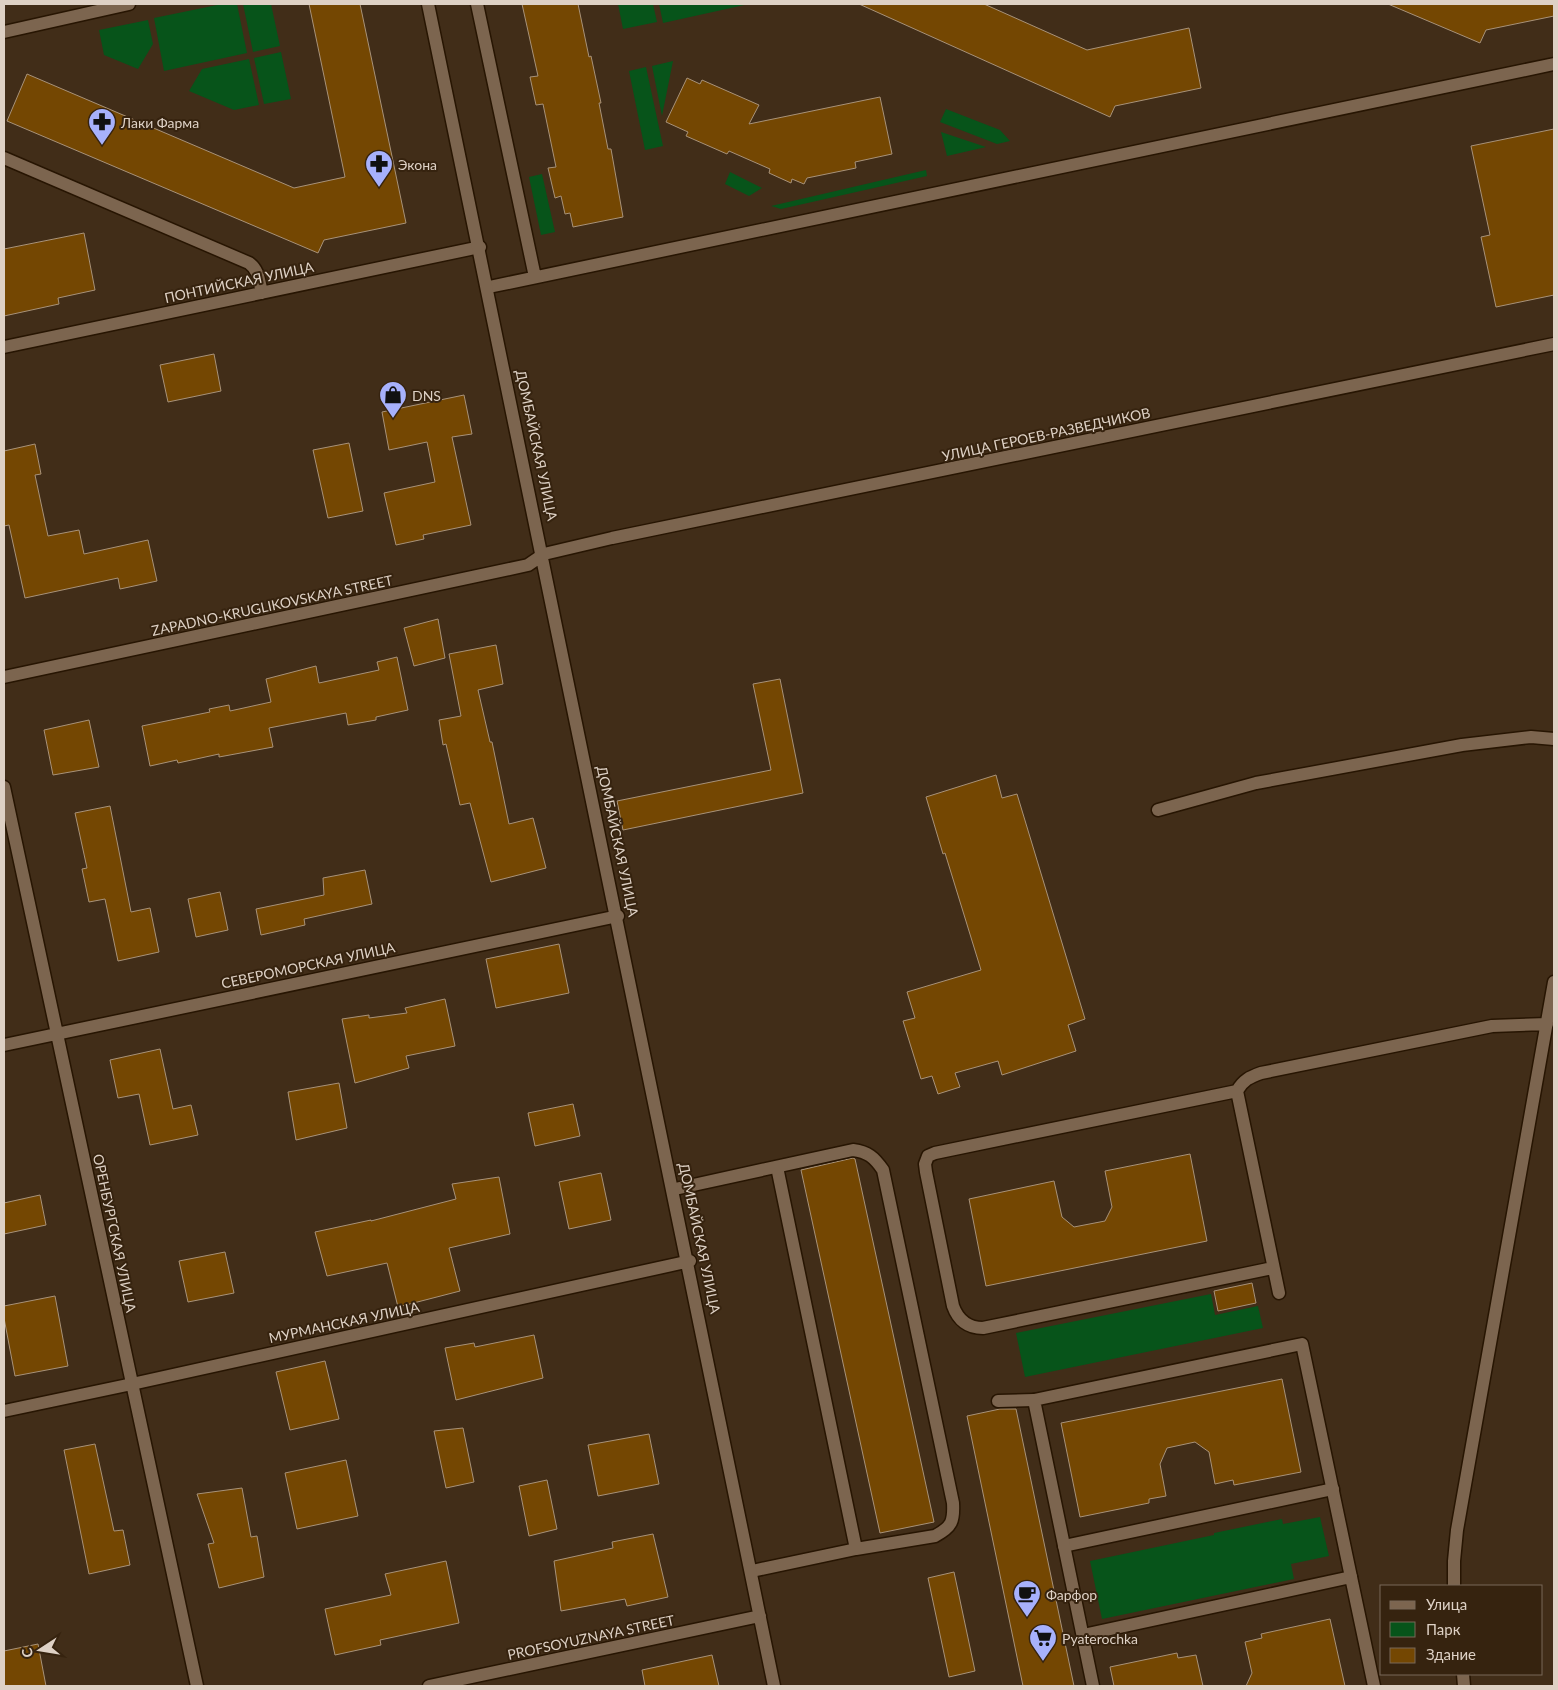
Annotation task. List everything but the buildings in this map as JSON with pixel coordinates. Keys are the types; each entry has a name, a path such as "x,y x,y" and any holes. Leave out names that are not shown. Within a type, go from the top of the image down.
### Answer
{"street":[{"path":"4,32 129,4"},
{"name":"ДОМБАЙСКАЯ УЛИЦА","path":"428,4 489,287 690,1261 774,1686"},
{"path":"478,4 535,277"},
{"path":"489,287 1554,64"},
{"path":"4,158 249,263 258,274 262,293"},
{"name":"ПОНТИЙСКАЯ УЛИЦА","path":"4,347 480,247"},
{"name":"УЛИЦА ГЕРОЕВ-РАЗВЕДЧИКОВ","path":"544,554 622,536 1554,344"},
{"name":"ZAPADNO-KRUGLIKOVSKAYA STREET","path":"4,677 528,565 544,554"},
{"path":"1158,810 1256,783 1452,747 1531,737 1554,739"},
{"name":"ОРЕНБУРГСКАЯ УЛИЦА","path":"4,787 197,1686"},
{"name":"СЕВЕРОМОРСКАЯ УЛИЦА","path":"4,1045 618,916"},
{"path":"1454,1585 1457,1530 1554,982"},
{"path":"1278,1293 1237,1091 1242,1082 1251,1076 1492,1026 1547,1024"},
{"path":"1237,1091 928,1156 925,1164 926,1172 943,1258 956,1315 964,1322 976,1328 1273,1268"},
{"path":"675,1189 853,1150 865,1152 875,1158 883,1170 953,1503 953,1516 947,1530 935,1536 856,1549 752,1571"},
{"path":"777,1167 856,1549"},
{"name":"МУРМАНСКАЯ УЛИЦА","path":"4,1411 690,1261"},
{"path":"998,1401 1034,1400 1302,1344 1374,1686"},
{"path":"1034,1400 1094,1686"},
{"path":"1064,1546 1333,1489"},
{"path":"1083,1635 1351,1577"},
{"name":"PROFSOYUZNAYA STREET","path":"429,1686 760,1616"}],"green space":[{"path":"222,4 237,4 247,53 164,71 154,18"},
{"path":"243,4 271,4 280,46 253,52"},
{"path":"618,4 653,4 657,22 623,29"},
{"path":"659,4 749,4 663,23"},
{"path":"148,20 153,44 138,69 104,55 99,30"},
{"path":"281,52 291,99 264,104 254,58"},
{"path":"249,59 259,105 234,110 189,91 202,69"},
{"path":"673,61 662,116 652,66"},
{"path":"646,67 663,146 645,150 629,71"},
{"path":"946,109 1000,130 1010,141 997,144 940,122"},
{"path":"941,132 986,147 947,156"},
{"path":"926,170 927,176 781,209 771,206"},
{"path":"730,172 762,188 749,196 725,184"},
{"path":"542,174 555,232 541,235 529,177"},
{"path":"1211,1294 1215,1315 1258,1306 1263,1328 1025,1377 1016,1333"},
{"path":"1320,1517 1329,1556 1291,1564 1294,1579 1102,1619 1090,1561 1282,1519 1283,1524"}],"place":[{"name":"Лаки Фарма","path":"102,146"},
{"name":"Экона","path":"379,188"},
{"name":"DNS","path":"393,419"},
{"name":"Фарфор","path":"1027,1618"},
{"name":"Pyaterochka","path":"1043,1662"}]}
